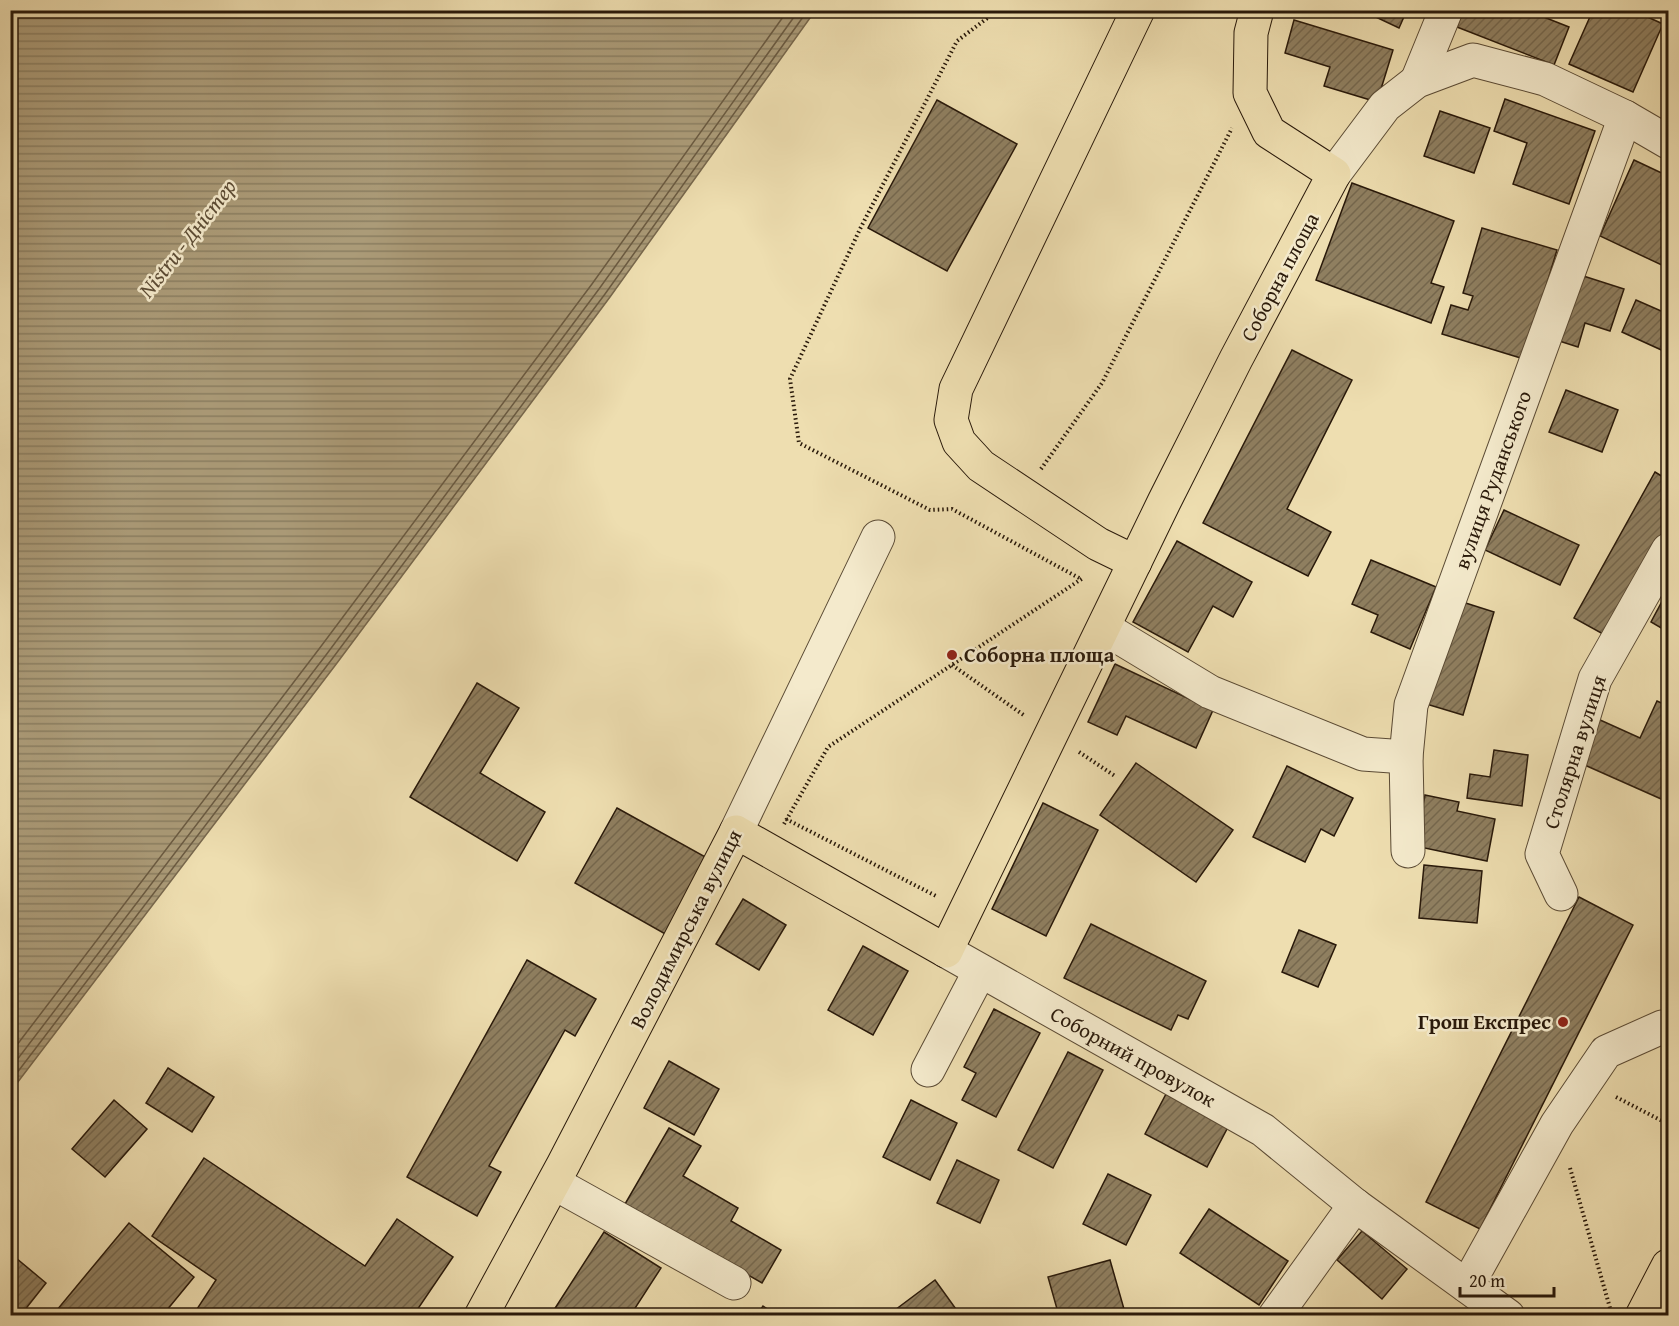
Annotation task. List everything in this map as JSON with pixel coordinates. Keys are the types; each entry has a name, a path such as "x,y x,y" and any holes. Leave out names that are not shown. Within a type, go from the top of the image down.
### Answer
{"main road":[{"path":"1127,558 1098,544 981,466 959,442 951,420 956,389 1138,10"},
{"path":"1257,10 1251,33 1250,93 1269,132 1334,174"},
{"name":"Соборна площа","path":"946,951 1104,628 1127,558 1334,174"},
{"name":"Соборний провулок","path":"736,832 946,951"},
{"name":"Володимирська вулиця","path":"481,1316 554,1182 736,832"},
{"path":"1642,1316 1668,1266"}],"street":[{"path":"1417,81 1446,10"},
{"path":"1334,174 1384,106 1417,81 1473,60 1545,79 1625,117 1668,142"},
{"name":"вулиця Руданського","path":"1407,851 1406,757 1411,705 1625,117"},
{"name":"Володимирська вулиця","path":"736,832 878,537"},
{"name":"Столярна вулиця","path":"1561,894 1542,854 1595,679 1668,550"},
{"path":"1104,628 1210,692 1363,754 1406,757"},
{"name":"Соборний провулок","path":"946,951 1263,1130 1355,1205 1508,1316"},
{"path":"928,1070 980,970"},
{"path":"1467,1286 1557,1124 1606,1052 1662,1026 1668,1026"},
{"path":"554,1182 734,1283"},
{"path":"1275,1316 1355,1205"}],"path":[{"path":"1006,10 1005,12 1000,10 957,41 860,229 790,379 799,443 930,510 952,509 1082,579"},
{"path":"1023,494 1101,383 1250,93"},
{"path":"769,850 828,747 1082,579 1127,558"},
{"path":"786,819 966,911"},
{"path":"1586,1081 1668,1124"},
{"path":"1557,1124 1610,1309"}],"water":[{"name":"Nistru - Дністер","path":"11,10 815,11 610,297 337,663 11,1091"}],"building":[{"path":"1361,10 1407,10 1399,28"},
{"path":"1463,10 1526,10 1569,27 1554,65 1457,27"},
{"path":"1593,10 1632,10 1663,24 1633,92 1569,64"},
{"path":"1294,20 1393,50 1377,102 1324,86 1330,67 1285,53"},
{"path":"1505,99 1595,131 1569,204 1513,184 1527,143 1494,131"},
{"path":"937,100 1017,144 947,271 868,228"},
{"path":"1440,111 1490,128 1474,173 1424,156"},
{"path":"1634,160 1668,176 1668,261 1666,267 1600,236"},
{"path":"1352,183 1454,221 1431,283 1444,287 1431,323 1316,280"},
{"path":"1482,228 1557,250 1524,359 1442,334 1451,305 1468,310 1473,296 1463,293"},
{"path":"1574,273 1624,289 1610,331 1585,323 1578,347 1553,339"},
{"path":"1636,300 1668,314 1668,353 1622,332"},
{"path":"1292,350 1352,380 1287,509 1331,532 1308,576 1203,523"},
{"path":"1668,385 1668,399 1663,396"},
{"path":"1566,390 1618,410 1602,452 1549,432"},
{"path":"1655,472 1668,480 1668,537 1612,639 1574,618"},
{"path":"1504,510 1579,545 1560,585 1485,550"},
{"path":"1177,541 1252,582 1233,617 1213,606 1188,652 1133,622"},
{"path":"1371,560 1436,587 1410,649 1371,632 1378,615 1352,604"},
{"path":"1668,590 1668,632 1651,622"},
{"path":"1453,599 1494,612 1463,715 1423,703"},
{"path":"1115,664 1213,710 1196,748 1126,716 1117,735 1088,722"},
{"path":"477,683 519,708 480,773 545,812 517,861 410,797"},
{"path":"1657,701 1668,706 1668,802 1578,762 1598,719 1640,738"},
{"path":"1494,750 1528,755 1522,806 1467,798 1470,774 1490,777"},
{"path":"1136,763 1233,830 1196,882 1100,815"},
{"path":"1287,766 1353,798 1334,836 1321,829 1305,862 1253,837"},
{"path":"1425,795 1459,802 1457,811 1495,819 1487,861 1415,846"},
{"path":"1043,803 1098,830 1046,936 992,909"},
{"path":"617,808 709,859 667,935 575,883"},
{"path":"1424,865 1482,871 1477,923 1419,918"},
{"path":"1579,897 1633,925 1480,1229 1426,1202"},
{"path":"743,899 786,925 759,970 716,944"},
{"path":"1091,924 1206,981 1188,1019 1178,1015 1171,1030 1064,978"},
{"path":"1299,930 1336,945 1318,987 1282,972"},
{"path":"863,946 908,971 873,1035 828,1010"},
{"path":"527,960 596,999 575,1036 565,1030 489,1166 501,1172 477,1216 407,1177"},
{"path":"994,1009 1040,1033 996,1117 962,1100 976,1073 964,1067"},
{"path":"1068,1052 1103,1070 1053,1168 1018,1150"},
{"path":"669,1061 719,1089 694,1135 644,1108"},
{"path":"168,1068 214,1097 192,1132 146,1103"},
{"path":"1166,1094 1228,1127 1207,1167 1145,1134"},
{"path":"114,1100 147,1129 105,1177 72,1149"},
{"path":"911,1100 957,1123 930,1180 883,1157"},
{"path":"669,1128 701,1146 683,1176 738,1208 731,1221 781,1250 762,1283 625,1204"},
{"path":"204,1158 365,1266 397,1219 453,1257 413,1316 200,1316 195,1312 216,1280 152,1236"},
{"path":"957,1160 999,1180 980,1223 937,1203"},
{"path":"1108,1174 1151,1195 1126,1245 1083,1224"},
{"path":"1209,1209 1288,1261 1259,1305 1180,1253"},
{"path":"129,1223 194,1277 162,1316 52,1316"},
{"path":"1362,1231 1407,1269 1382,1299 1337,1260"},
{"path":"604,1232 661,1268 630,1316 555,1316 552,1313"},
{"path":"10,1253 46,1283 20,1316 10,1316"},
{"path":"1110,1260 1126,1316 1059,1316 1048,1277"},
{"path":"935,1280 961,1316 887,1316"},
{"path":"763,1306 778,1316 756,1316"}],"place":[{"name":"Соборна площа","path":"952,655"},
{"name":"Грош Експрес","path":"1563,1022"}]}
